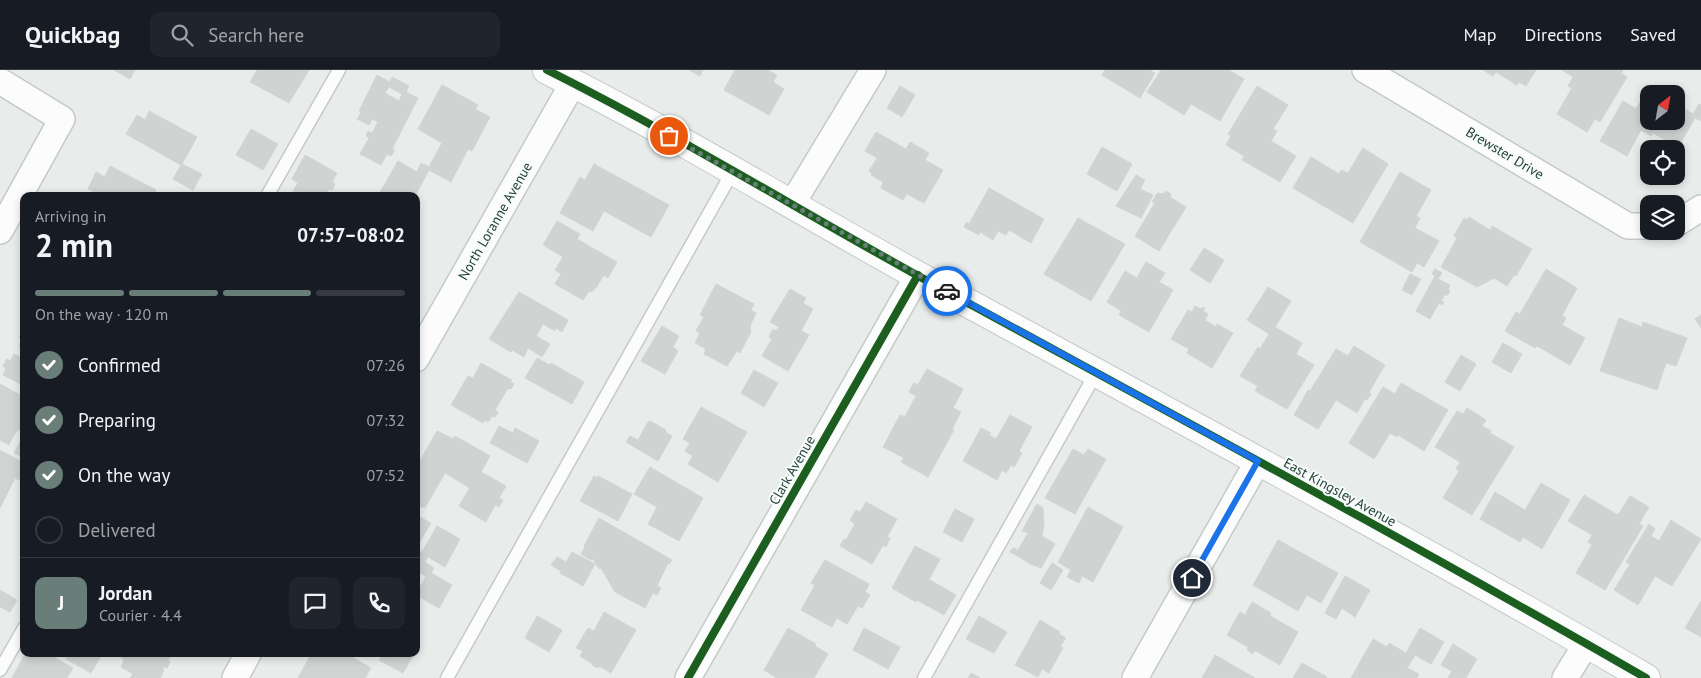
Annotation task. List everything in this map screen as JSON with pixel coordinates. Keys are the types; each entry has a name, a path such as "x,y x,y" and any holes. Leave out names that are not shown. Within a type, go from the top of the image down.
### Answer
{"street":[{"name":"East Kingsley Avenue","path":"547,70 1258,461 1646,678"},
{"path":"792,204 873,70"},
{"name":"Brewster Drive","path":"1365,70 1628,226 1640,226"},
{"path":"0,81 62,119 22,192"},
{"name":"North Loranne Avenue","path":"420,352 573,83"},
{"path":"0,231 20,195"},
{"path":"1685,218 1701,208"},
{"name":"Clark Avenue","path":"688,678 918,275"},
{"path":"1135,678 1258,461"},
{"path":"1565,678 1586,644"},
{"path":"234,678 246,657"}],"lane":[{"path":"269,192 339,70"},
{"path":"447,678 733,171"},
{"path":"924,678 1096,373"},
{"path":"0,670 20,635"}],"building":[{"path":"114,70 135,70 130,79"},
{"path":"257,70 309,70 289,103 250,82"},
{"path":"689,70 703,70 700,76"},
{"path":"735,70 767,70 777,75 773,82 784,89 769,115 724,90"},
{"path":"1105,70 1150,70 1155,73 1140,98 1102,75"},
{"path":"1161,70 1229,70 1244,79 1220,121 1191,104 1184,115 1147,92"},
{"path":"1483,70 1536,70 1526,86 1519,82 1517,85 1496,72 1493,76"},
{"path":"1562,70 1621,70 1623,71 1621,73 1627,77 1600,122 1595,119 1587,132 1557,114 1572,88 1568,86 1573,77"},
{"path":"377,75 390,82 392,77 409,86 406,92 418,98 392,149 395,150 391,156 387,154 381,165 360,154 369,138 366,136 368,131 372,133 378,122 372,119 369,125 357,119 361,113 359,111","holes":["389,87 402,94 399,101 385,93"]},
{"path":"442,85 478,105 475,109 490,117 472,151 468,149 451,182 429,170 417,192 380,192 398,161 417,172 421,163 429,167 442,143 418,129"},
{"path":"900,86 915,95 902,117 887,108"},
{"path":"1257,86 1288,105 1273,129 1277,131 1271,141 1296,156 1280,182 1242,160 1244,156 1226,145 1231,136 1228,134"},
{"path":"1623,101 1636,109 1640,102 1641,130 1627,156 1600,141"},
{"path":"1699,104 1701,105 1701,121 1695,118 1682,140 1666,140 1653,133 1651,136 1641,130 1685,130 1685,109 1693,114"},
{"path":"149,111 197,137 182,164 202,174 193,190 173,179 181,165 126,134 137,115 145,120"},
{"path":"251,129 278,144 263,170 236,155"},
{"path":"876,132 906,149 910,142 929,153 925,160 943,170 924,203 907,194 903,200 881,188 883,182 871,175 872,173 869,171 877,158 865,151"},
{"path":"1102,147 1132,164 1117,191 1087,174"},
{"path":"1363,148 1388,164 1353,223 1293,188 1311,157 1339,174 1341,170 1348,173"},
{"path":"305,155 337,173 332,182 335,184 332,190 329,189 327,192 295,192 293,191 298,183 292,179"},
{"path":"594,164 669,205 651,237 604,211 593,231 560,213 580,177 585,180"},
{"path":"110,166 156,190 155,192 94,192 88,189 96,172 105,177"},
{"path":"1400,172 1431,190 1416,216 1420,218 1415,228 1439,241 1424,267 1417,263 1412,272 1360,242"},
{"path":"1136,175 1145,180 1140,189 1153,195 1141,218 1116,206"},
{"path":"989,188 1044,219 1031,243 1009,230 1006,235 998,231 993,240 980,232 979,235 964,227 967,222 969,224"},
{"path":"1166,191 1171,194 1170,197 1186,207 1159,251 1135,236 1155,203 1152,202 1157,193 1164,194"},
{"path":"1469,217 1490,230 1492,226 1532,249 1516,276 1514,275 1507,286 1494,278 1477,287 1441,267 1457,238 1454,236 1464,218 1467,220"},
{"path":"1078,218 1125,244 1091,301 1044,274"},
{"path":"557,221 580,234 577,239 617,262 608,278 604,275 596,288 592,292 589,291 583,300 555,284 561,274 555,270 563,257 543,245"},
{"path":"1204,248 1224,260 1210,283 1190,270"},
{"path":"1146,262 1165,273 1159,282 1173,290 1149,332 1119,315 1121,311 1107,302 1125,271 1137,278"},
{"path":"1435,269 1442,273 1438,279 1450,285 1448,289 1450,291 1447,296 1445,294 1441,301 1444,302 1442,305 1439,303 1430,319 1416,311 1435,276 1432,274"},
{"path":"1546,269 1577,288 1562,316 1566,318 1562,325 1585,338 1570,365 1537,346 1535,348 1505,331 1516,312 1520,314"},
{"path":"1410,274 1421,279 1412,295 1402,290"},
{"path":"716,284 754,304 751,310 756,313 750,326 751,332 740,353 737,351 727,366 704,354 706,349 695,343 700,333 696,331 704,317 700,315"},
{"path":"1268,287 1291,301 1275,327 1302,343 1296,354 1314,365 1287,409 1255,391 1258,386 1240,376 1258,347 1260,349 1269,334 1247,320"},
{"path":"790,289 806,298 803,303 813,309 801,331 809,335 788,371 762,356 772,339 769,337 773,329 776,331 779,327 770,322"},
{"path":"519,292 568,320 562,332 556,328 555,331 543,324 536,336 550,344 542,357 528,348 524,357 489,339"},
{"path":"1195,306 1201,309 1202,307 1205,308 1203,311 1208,314 1205,320 1216,327 1217,324 1233,333 1212,368 1187,353 1189,349 1171,339 1188,310 1192,312"},
{"path":"1701,315 1701,328 1695,319"},
{"path":"1619,318 1642,327 1643,322 1687,338 1676,366 1666,363 1657,390 1600,371"},
{"path":"662,326 679,336 673,347 678,351 665,374 641,361"},
{"path":"1503,343 1522,354 1511,373 1492,362"},
{"path":"1354,346 1385,365 1369,392 1371,394 1367,400 1365,399 1357,413 1336,400 1318,429 1294,415 1308,390 1310,391 1336,349 1348,356"},
{"path":"14,354 20,357 20,384 3,375 6,368 3,366 7,359 10,361"},
{"path":"1461,355 1476,364 1460,391 1445,382"},
{"path":"537,358 550,365 551,363 584,382 572,404 525,378"},
{"path":"481,363 512,380 510,382 514,384 511,389 508,388 495,410 498,412 495,417 492,416 488,422 485,420 483,423 451,405 468,376 473,378"},
{"path":"927,369 963,389 953,408 961,412 952,429 954,430 928,477 901,462 904,458 883,447 900,415 905,417 916,396 909,392 914,383 918,385"},
{"path":"754,370 778,383 764,407 741,393"},
{"path":"1401,383 1448,410 1424,451 1398,435 1397,437 1390,433 1374,459 1349,443 1383,387 1395,394"},
{"path":"0,384 20,395 20,429 15,433 9,445 0,440"},
{"path":"701,407 747,432 718,482 688,464 693,456 685,451 690,443 683,439"},
{"path":"1467,408 1486,420 1482,426 1491,431 1490,433 1514,447 1472,515 1443,498 1459,471 1456,469 1460,462 1435,447 1457,411 1463,414"},
{"path":"1010,415 1032,427 1019,451 1022,453 1014,467 1011,465 1006,473 1002,470 997,480 963,461 981,428 991,433 989,435 996,439"},
{"path":"650,421 666,430 665,432 672,436 658,461 626,442 630,436 638,440"},
{"path":"499,426 513,433 515,428 539,441 527,463 490,443"},
{"path":"437,431 453,439 455,436 490,456 481,472 506,486 499,498 503,500 499,507 495,505 486,522 459,506 470,488 445,473 425,508 420,506 420,461"},
{"path":"20,442 20,456 14,453"},
{"path":"1073,449 1084,455 1088,449 1106,459 1075,514 1045,498"},
{"path":"0,450 20,461 20,480 15,478 0,508"},
{"path":"650,467 703,498 679,541 648,524 657,507 634,494"},
{"path":"594,476 597,478 598,476 632,494 618,521 580,501"},
{"path":"1541,483 1570,500 1542,549 1523,537 1520,542 1480,519 1495,492 1525,510"},
{"path":"1584,495 1618,515 1630,496 1649,507 1639,524 1643,526 1605,590 1576,573 1592,545 1588,542 1592,535 1568,521"},
{"path":"866,502 897,519 887,537 890,538 886,547 883,545 872,564 840,546 844,539 846,540 855,524 850,520 856,510 860,512"},
{"path":"1037,504 1043,508 1044,526 1042,536 1055,544 1041,568 1028,563 1010,552 1013,548 1017,549 1017,552 1028,533 1022,531"},
{"path":"1088,507 1123,527 1093,582 1082,576 1079,583 1067,577 1071,570 1058,562"},
{"path":"955,509 974,519 962,542 943,532"},
{"path":"420,517 431,523 420,541"},
{"path":"599,518 672,560 668,563 657,586 661,588 657,595 653,593 645,608 615,592 601,568 599,569 593,559 591,560 581,554"},
{"path":"1671,520 1701,539 1672,586 1655,576 1638,605 1614,590 1630,564 1626,562 1649,524 1655,529 1651,536 1659,541"},
{"path":"437,526 460,539 445,567 428,557 425,562 434,568 431,573 452,585 439,608 420,597 420,587 426,576 420,573 420,551 422,552"},
{"path":"1278,540 1338,573 1321,603 1307,595 1298,611 1253,585"},
{"path":"915,546 940,559 928,579 956,595 944,615 892,588"},
{"path":"572,552 595,564 583,586 560,573 561,571 551,565 557,557 566,562"},
{"path":"825,560 869,584 865,592 870,595 862,608 858,606 847,624 837,618 832,627 801,610 815,585 811,583"},
{"path":"1052,563 1063,570 1051,590 1040,583"},
{"path":"1345,576 1370,590 1355,617 1342,608 1336,619 1325,613"},
{"path":"0,590 17,600 10,612 0,607"},
{"path":"1701,601 1701,637 1685,628"},
{"path":"1252,602 1271,613 1270,616 1298,632 1280,665 1254,650 1253,654 1247,650 1248,647 1227,635 1240,612 1245,615"},
{"path":"604,612 636,630 611,673 599,666 598,668 592,665 580,656 583,651 576,648 588,628 594,631"},
{"path":"537,616 562,630 549,652 525,638"},
{"path":"979,616 1007,632 994,653 966,639"},
{"path":"1040,620 1060,632 1059,634 1066,638 1060,646 1063,648 1049,673 1042,669 1038,677 1015,665"},
{"path":"788,628 816,644 815,646 828,654 814,678 777,678 764,670"},
{"path":"864,628 900,647 888,669 853,650"},
{"path":"1420,628 1444,642 1431,664 1415,655 1407,668 1419,674 1417,678 1351,678 1373,639 1387,647 1389,643 1406,653"},
{"path":"1453,644 1477,659 1466,678 1448,678 1452,671 1441,665"},
{"path":"1215,655 1255,678 1202,678"},
{"path":"23,657 53,657 73,668 67,678 12,678"},
{"path":"67,657 100,657 91,673 66,659"},
{"path":"170,657 168,660 170,662 167,668 164,666 160,678 130,678 133,674 121,667 124,660 122,658"},
{"path":"309,657 352,657 371,668 365,678 298,678"},
{"path":"381,657 412,657 403,673 379,660"},
{"path":"1302,663 1327,677 1293,678"},
{"path":"971,673 980,678 968,678"}],"cycle path":[{"path":"547,70 595,94 922,278 1376,526 1646,678"},
{"path":"688,678 918,275"}],"way so far":[{"path":"669,136 947,291"}],"route":[{"path":"947,291 1258,461 1192,578"}]}
